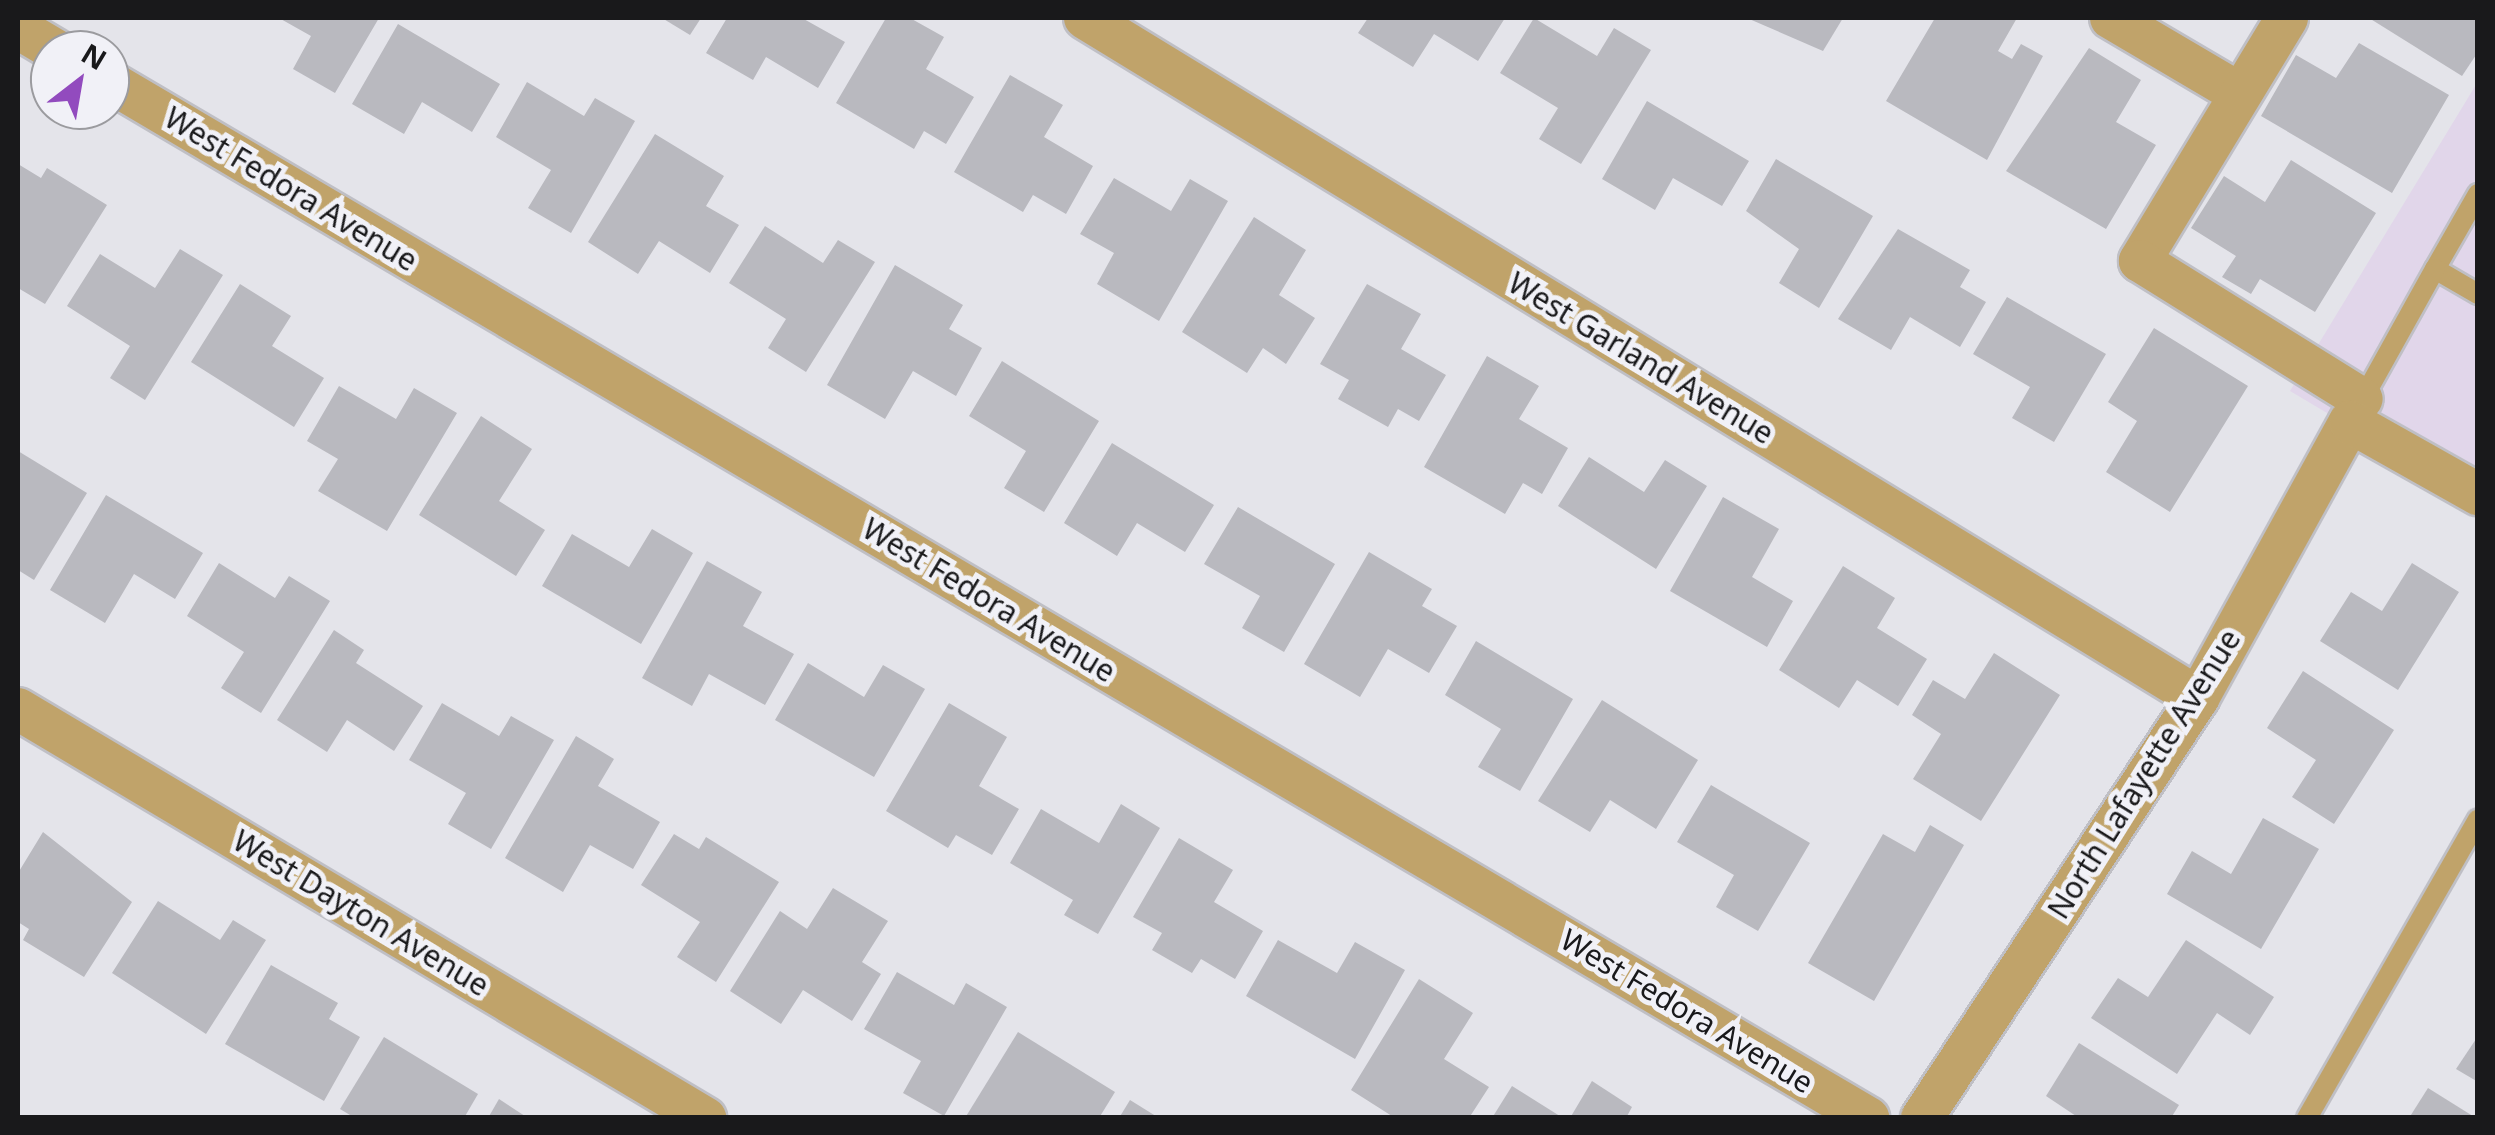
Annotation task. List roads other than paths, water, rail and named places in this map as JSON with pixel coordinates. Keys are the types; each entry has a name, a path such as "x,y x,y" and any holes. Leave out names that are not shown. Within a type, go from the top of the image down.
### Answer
{"street":[{"name":"West Garland Avenue","path":"1085,18 2198,698"},
{"path":"2112,18 2240,94"},
{"path":"2286,18 2140,261 2478,494"},
{"name":"West Fedora Avenue","path":"130,94 1868,1118"},
{"name":"North Lafayette Avenue","path":"1922,1118 2198,698 2356,410"},
{"name":"West Dayton Avenue","path":"18,709 705,1118"}],"lane":[{"path":"2356,410 2478,194"},
{"path":"2436,269 2478,294"},
{"path":"2307,1118 2478,819"}]}
